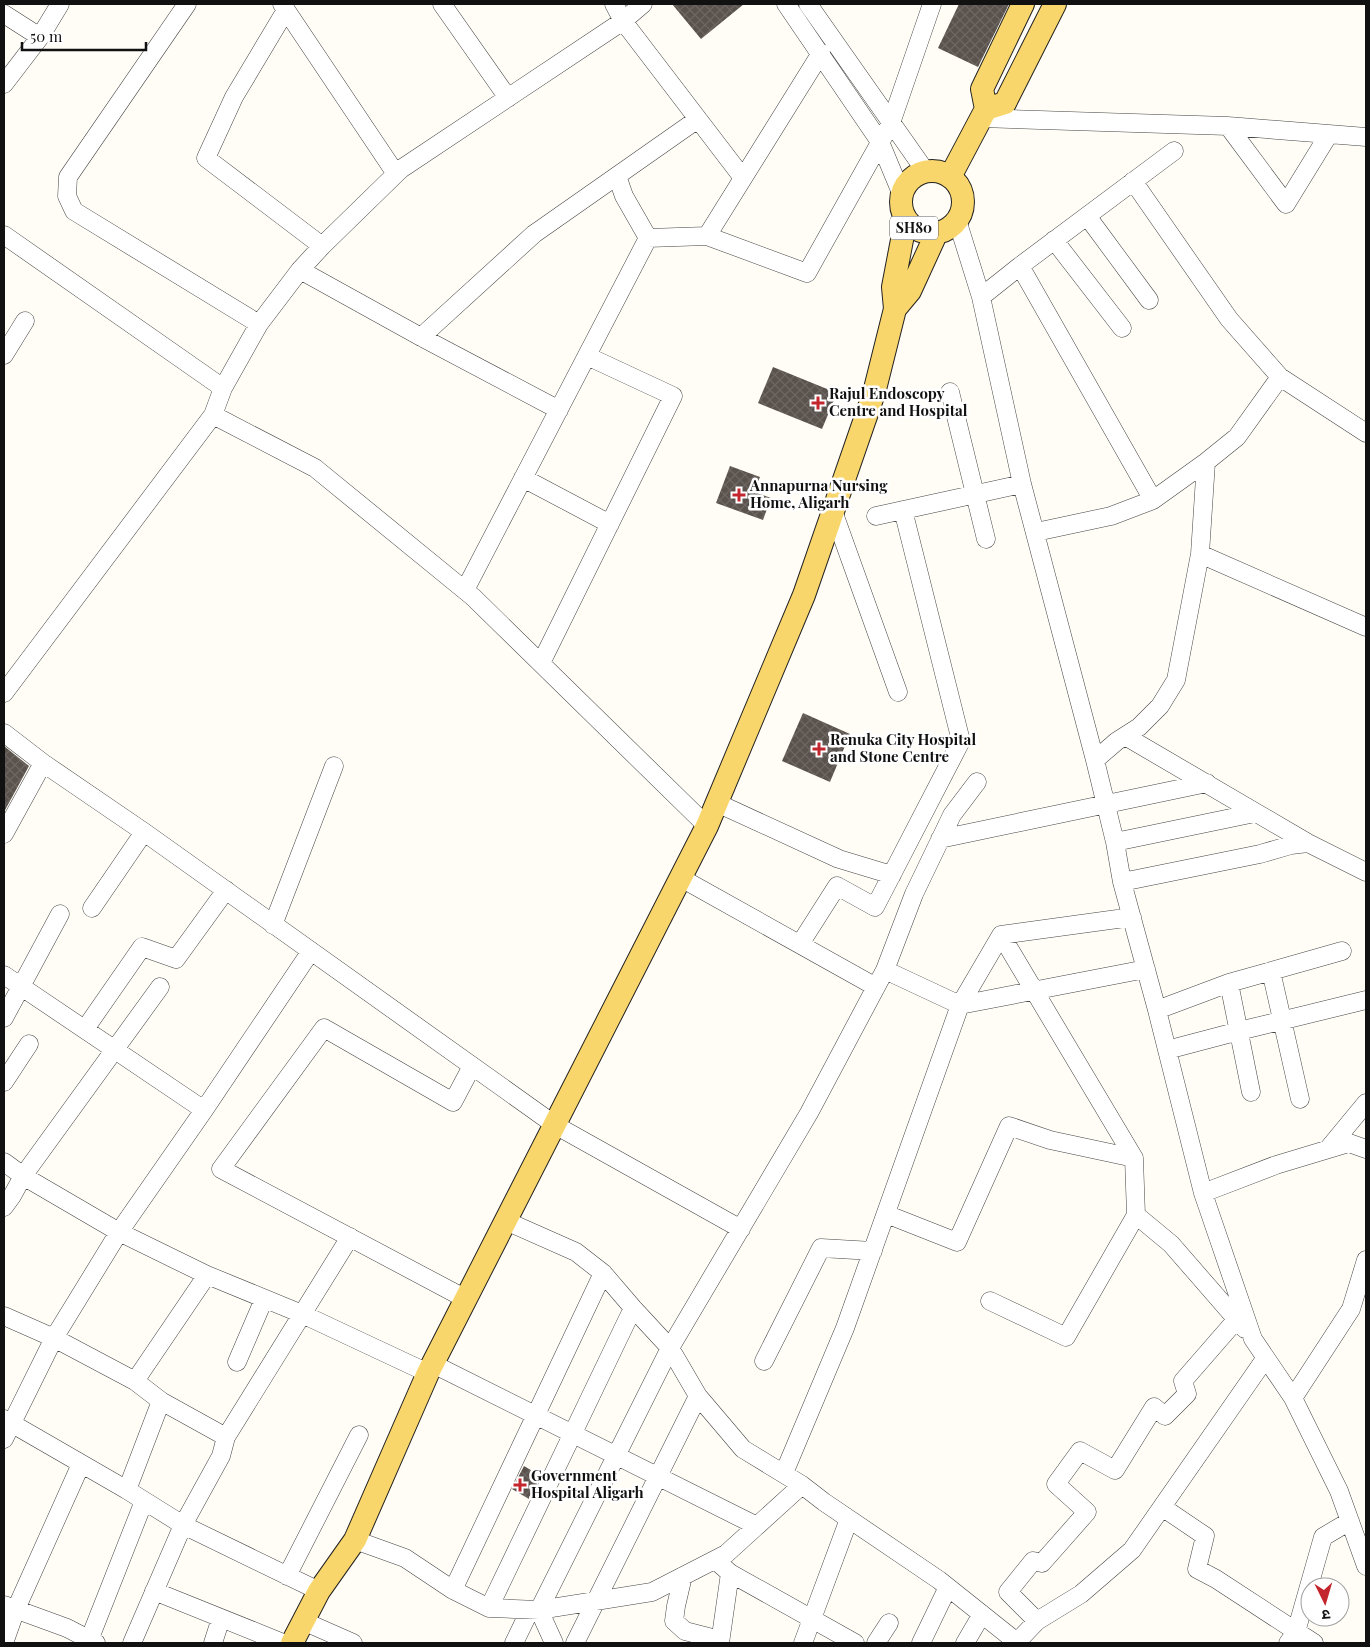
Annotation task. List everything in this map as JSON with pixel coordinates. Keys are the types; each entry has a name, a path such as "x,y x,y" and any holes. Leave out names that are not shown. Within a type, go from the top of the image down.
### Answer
{"main road":[{"path":"926,172 938,172 950,177 983,113 982,89 1023,4"},
{"path":"983,113 1005,103 1056,4"},
{"name":"SH80","path":"926,172 915,176 906,184 901,207 906,219 914,228 925,232 937,232 949,228 958,220 962,209 962,197 958,185 950,177"},
{"path":"292,1643 319,1591 355,1540 430,1369 717,803 804,595 874,393 895,308 893,287 906,219"},
{"path":"895,308 910,292 937,232"}],"street":[{"path":"4,84 40,37 60,4"},
{"path":"187,4 68,177 67,196 74,211 258,324"},
{"path":"442,4 508,98"},
{"path":"614,4 624,21 743,178"},
{"path":"4,693 213,415 223,388 258,324 300,270 322,246 401,169 624,21 643,4"},
{"path":"786,4 880,142 902,196"},
{"path":"808,4 926,172"},
{"path":"648,238 707,236 807,272 892,122 932,4"},
{"path":"322,246 206,158 234,97 284,7 396,174"},
{"path":"4,14 40,37"},
{"path":"707,236 821,53"},
{"path":"983,113 1228,126 1366,137"},
{"path":"421,337 534,234 698,119"},
{"path":"1228,126 1286,204 1329,134"},
{"path":"981,297 1174,151"},
{"path":"617,176 624,196 648,238"},
{"path":"1133,181 1229,318 1280,377 1366,433"},
{"path":"1087,216 1149,300"},
{"path":"958,220 981,297 1022,484 1095,760 1115,842 1122,882 1157,1010 1203,1193 1253,1339"},
{"path":"4,235 223,388"},
{"path":"465,590 648,238"},
{"path":"1054,240 1122,328"},
{"path":"1020,266 1153,500"},
{"path":"300,270 558,410"},
{"path":"4,355 25,320"},
{"path":"541,662 674,396 587,356"},
{"path":"1036,532 1111,516 1153,500 1237,437 1280,377"},
{"path":"950,392 986,539"},
{"path":"213,415 315,468 465,590 541,662 707,826"},
{"path":"1095,760 1139,727 1160,706 1176,680 1200,554 1206,462"},
{"path":"524,478 610,524"},
{"path":"876,516 1022,484"},
{"path":"800,944 837,886 875,907 961,740 903,510"},
{"path":"833,511 898,692"},
{"path":"1200,554 1366,628"},
{"path":"4,733 43,763 144,832 555,1125 741,1229"},
{"path":"1125,736 1308,843 1366,872"},
{"path":"4,834 43,763"},
{"path":"272,924 334,766"},
{"path":"514,1643 534,1610 616,1456 670,1348 809,1113 876,987 914,894 952,815 977,782"},
{"path":"940,839 1207,783"},
{"path":"717,803 839,860 892,875"},
{"path":"1115,842 1255,812"},
{"path":"92,908 144,832"},
{"path":"1122,882 1260,854 1291,845 1308,843"},
{"path":"680,878 876,987"},
{"path":"85,1029 142,947 176,959 226,890"},
{"path":"4,1018 60,914"},
{"path":"1001,935 1132,916"},
{"path":"990,1301 1066,1337 1136,1215 1134,1158 1001,935"},
{"path":"784,1473 845,1328 960,1005 1001,935"},
{"path":"311,951 119,1232 54,1338 6,1427 81,1464 183,1525 319,1591"},
{"path":"1157,1010 1229,983 1342,951"},
{"path":"884,970 960,1005 1146,969"},
{"path":"1272,971 1300,1098"},
{"path":"4,974 204,1110"},
{"path":"1229,983 1251,1092"},
{"path":"4,1207 23,1176 160,987"},
{"path":"1167,1050 1366,1000"},
{"path":"466,1300 221,1169 324,1028 453,1102 472,1066"},
{"path":"4,1082 28,1044"},
{"path":"1328,1150 1366,1103"},
{"path":"886,1214 957,1242 1010,1126 1050,1140 1134,1158"},
{"path":"1203,1193 1276,1165 1349,1143 1366,1149"},
{"path":"4,1162 23,1176 119,1232 207,1275 430,1369 535,1416 757,1526"},
{"path":"1136,1215 1171,1244 1237,1319 1293,1398 1339,1492 1366,1566"},
{"path":"506,1221 576,1252 603,1273 670,1348 698,1396 743,1449 802,1485 948,1587 1017,1643 1037,1621 1081,1594 1132,1550 1265,1359"},
{"path":"132,1643 183,1525 221,1456 226,1437 350,1238"},
{"path":"764,1361 822,1248 873,1251"},
{"path":"1293,1398 1351,1309 1361,1290 1366,1260"},
{"path":"453,1590 603,1273"},
{"path":"135,1381 207,1275"},
{"path":"237,1362 264,1299"},
{"path":"489,1608 633,1308"},
{"path":"4,1316 54,1338 135,1381 161,1401 226,1437"},
{"path":"1037,1621 1008,1592 1033,1560 1042,1563 1087,1512 1056,1484 1080,1451 1115,1470 1154,1407 1165,1416 1187,1394 1183,1381 1237,1319"},
{"path":"575,1643 698,1396"},
{"path":"127,1490 161,1401"},
{"path":"288,1576 359,1434"},
{"path":"4,1643 10,1607 81,1464"},
{"path":"355,1540 405,1558 453,1590 489,1608 534,1610 652,1592 726,1554 802,1485"},
{"path":"10,1607 67,1628 91,1642 144,1501"},
{"path":"1162,1507 1205,1536 1197,1568 1216,1579 1292,1638 1314,1643"},
{"path":"803,1643 849,1519"},
{"path":"1292,1638 1323,1537 1350,1521"},
{"path":"715,1560 730,1573 855,1643"},
{"path":"683,1576 674,1621 685,1631 720,1642 730,1573"},
{"path":"920,1643 948,1587"},
{"path":"154,1591 221,1618 247,1636 283,1643"},
{"path":"534,1610 554,1643"},
{"path":"965,1643 982,1614"},
{"path":"213,1643 221,1618"},
{"path":"303,1621 353,1643"},
{"path":"876,1643 889,1623"}],"building":[{"path":"672,4 744,4 701,39"},
{"path":"959,4 1009,4 978,67 938,48"},
{"path":"773,367 837,393 822,429 758,403"},
{"path":"730,466 760,477 754,492 771,498 763,520 716,503"},
{"path":"803,713 850,734 830,782 782,761"},
{"path":"4,746 29,766 4,812"},
{"path":"524,1466 541,1476 529,1499 512,1489"}],"place":[{"name":"Rajul Endoscopy Centre and Hospital","path":"818,403"},
{"name":"Annapurna Nursing Home, Aligarh","path":"739,495"},
{"name":"Renuka City Hospital and Stone Centre","path":"819,749"},
{"name":"Government Hospital Aligarh","path":"520,1485"}]}
